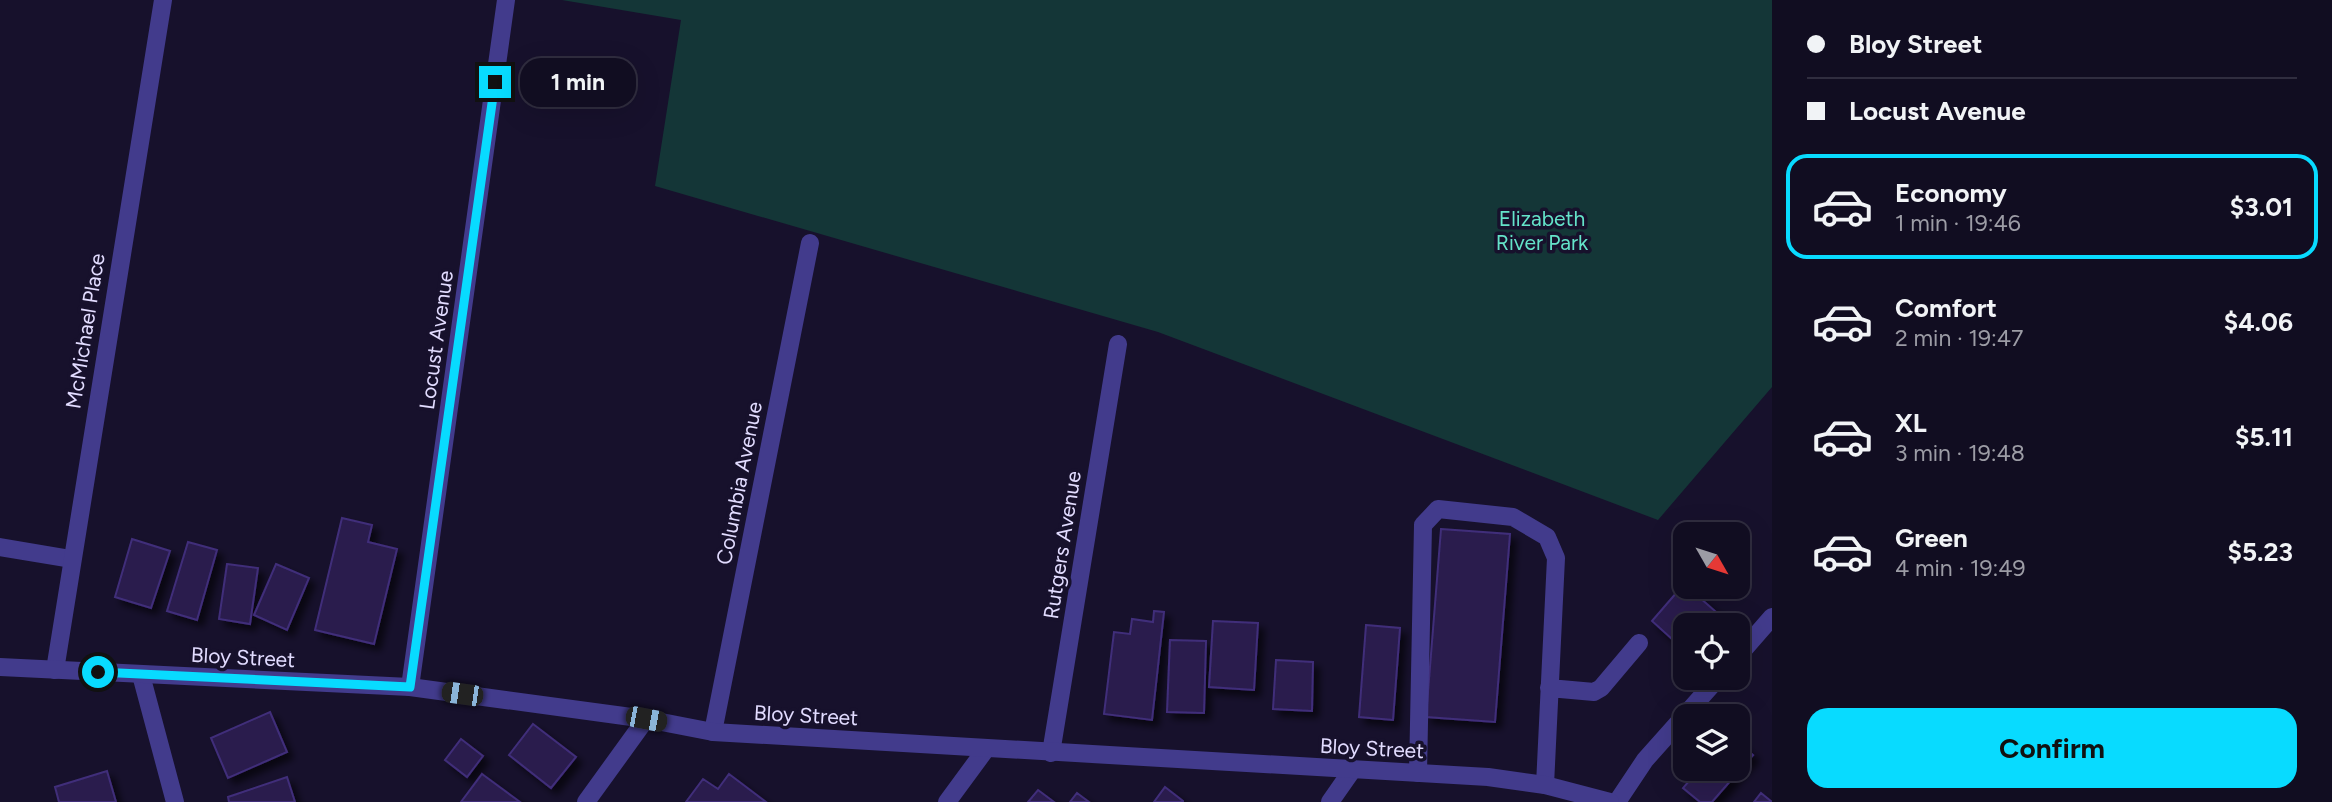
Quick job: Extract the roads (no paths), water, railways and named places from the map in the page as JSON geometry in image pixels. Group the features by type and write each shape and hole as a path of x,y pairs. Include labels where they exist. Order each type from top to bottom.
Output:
{"street":[{"name":"McMichael Place","path":"55,670 163,0"},
{"name":"Locust Avenue","path":"410,687 506,0"},
{"name":"Columbia Avenue","path":"713,732 810,243"},
{"name":"Rutgers Avenue","path":"1051,753 1118,344"},
{"path":"1418,773 1423,525 1438,509 1513,517 1547,537 1556,558 1545,785"},
{"path":"0,547 71,559"},
{"path":"1750,642 1772,617"},
{"path":"1549,688 1594,692 1601,688 1639,643"},
{"name":"Bloy Street","path":"0,667 410,687 646,719 713,732 1488,777 1545,785 1610,802"},
{"path":"141,675 175,802"},
{"path":"1617,802 1645,760 1707,690"},
{"path":"586,802 646,719"},
{"path":"947,802 986,749"},
{"path":"1330,802 1353,769"}],"park label":[{"name":"Elizabeth River Park","path":"1542,230"}]}
